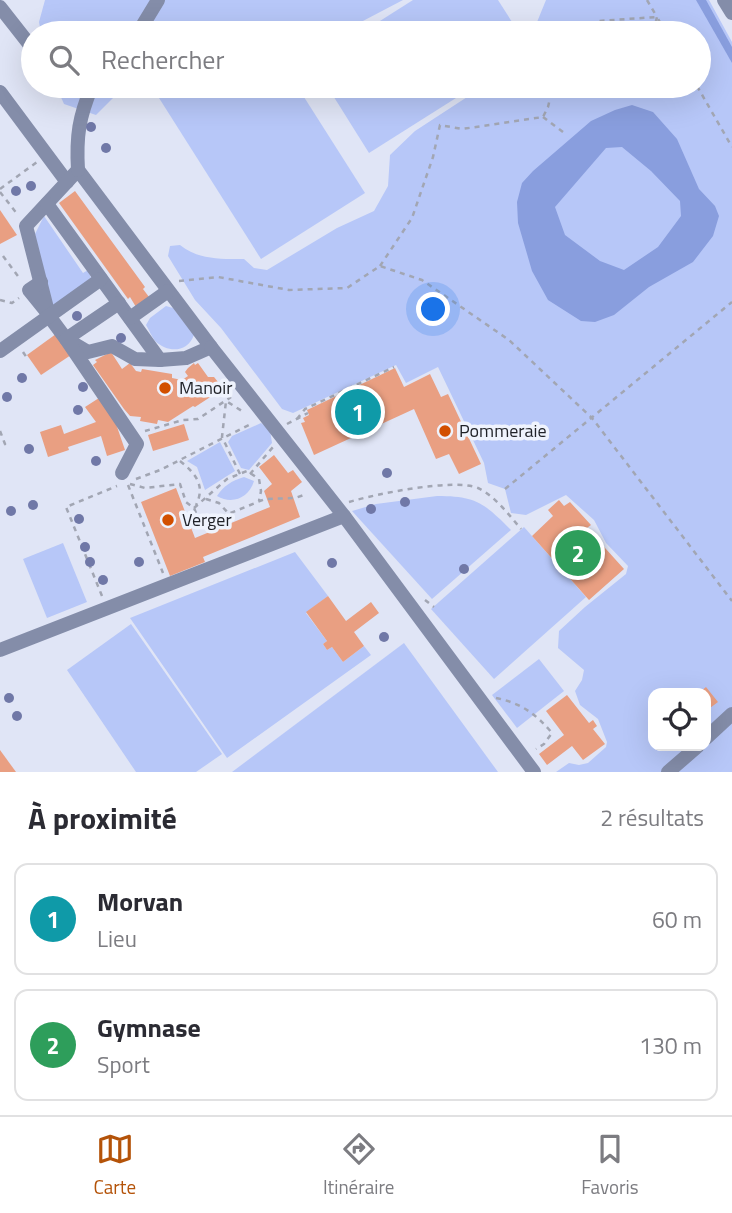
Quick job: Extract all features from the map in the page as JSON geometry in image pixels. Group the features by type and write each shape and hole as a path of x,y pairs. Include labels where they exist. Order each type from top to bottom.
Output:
{"street":[{"path":"145,21 158,0"},
{"path":"724,0 732,13"},
{"path":"0,7 21,34"},
{"path":"0,92 67,182"},
{"path":"87,98 80,115 76,141 78,170 265,418 340,511 534,772"},
{"path":"78,170 26,226 35,286 49,316 138,444 124,478"},
{"path":"47,204 159,359"},
{"path":"0,351 101,279"},
{"path":"130,318 165,286"},
{"path":"66,339 119,303"},
{"path":"66,339 88,352 112,346 135,359 186,358 211,347"},
{"path":"0,650 168,584 340,511"},
{"path":"711,734 732,715"},
{"path":"668,772 692,751"}],"path":[{"path":"648,0 659,21"},
{"path":"598,21 657,17"},
{"path":"656,21 657,17"},
{"path":"543,117 550,98"},
{"path":"704,98 732,147"},
{"path":"165,286 218,276 289,290 347,288 380,266 412,218 433,157 440,125 462,130 543,117 563,132"},
{"path":"26,226 0,191 46,154"},
{"path":"0,300 12,303 35,286 3,256"},
{"path":"380,266 422,280 509,340 592,418 732,601"},
{"path":"505,489 732,302"},
{"path":"297,419 305,409 394,367"},
{"path":"132,435 183,420 198,419 243,389"},
{"path":"226,401 243,412 265,418"},
{"path":"226,401 222,438 240,474"},
{"path":"250,474 278,434 307,413"},
{"path":"107,608 66,507 124,478 179,461 265,418"},
{"path":"0,431 5,444 0,446"},
{"path":"179,461 192,471 199,482 200,496 194,508"},
{"path":"194,508 227,479 247,471 259,479 259,502"},
{"path":"124,478 145,488 180,484 186,502 194,508 201,525 259,502 295,498 322,489"},
{"path":"124,478 168,584"},
{"path":"340,511 391,492 453,485 477,488 498,502 521,528"},
{"path":"205,498 219,503 229,514"},
{"path":"479,698 499,698 519,705 538,716 552,733 544,744 529,752 520,753"}],"shaded area":[{"path":"45,0 403,0 363,21 39,21"},
{"path":"413,0 498,0 511,21 380,21"},
{"path":"546,0 709,0 732,42 732,772 556,772 569,763 588,763 606,747 607,742 598,719 580,705 575,691 582,680 584,670 558,648 559,631 626,574 628,566 606,543 594,520 566,495 526,515 511,513 505,489 488,483 484,463 438,367 406,383 396,365 293,413 282,409 221,328 195,300 168,256 170,246 180,245 195,254 219,259 244,259 254,268 267,270 337,228 374,211 388,186 390,155 415,131 466,98 711,98 711,21 537,21"},
{"path":"696,0 706,0 732,47 732,63 711,26 711,21 708,21"},
{"path":"61,98 113,98 96,115 64,104"},
{"path":"159,98 305,98 365,193 261,259"},
{"path":"335,98 456,98 369,153"},
{"path":"632,105 653,112 677,139 699,189 715,206 719,216 713,236 693,262 649,287 614,315 595,322 581,321 548,300 532,271 518,223 517,202 522,183 533,171 591,121","holes":["622,147 651,171 680,201 681,216 658,247 624,270 600,261 565,235 555,207 606,148"]},
{"path":"44,216 83,273 88,270 91,278 50,309 35,234"},
{"path":"166,306 173,308 194,335 182,348 171,349 160,345 146,325 150,318"},
{"path":"261,423 270,430 272,443 249,470 241,468 228,442 232,436"},
{"path":"220,442 235,471 205,490 197,467 187,461"},
{"path":"244,477 254,481 244,496 228,500 217,496 229,484"},
{"path":"437,496 478,503 494,513 511,530 432,599 352,511 376,504"},
{"path":"524,527 586,597 494,679 431,609"},
{"path":"63,543 87,602 47,618 23,559"},
{"path":"295,552 328,596 306,613 327,641 323,644 327,650 332,647 343,662 364,646 371,655 227,758 130,618"},
{"path":"131,624 222,754 196,772 136,772 67,670"},
{"path":"404,643 498,772 232,772"},
{"path":"539,659 564,691 517,728 492,695"}],"building":[{"path":"75,191 145,287 143,289 149,297 136,307 59,203"},
{"path":"0,210 17,235 0,244"},
{"path":"56,334 71,355 41,375 27,355"},
{"name":"Manoir","path":"111,352 122,369 130,363 136,371 141,372 142,369 172,374 172,378 182,380 188,376 185,372 188,368 198,363 208,377 214,377 222,387 168,422 158,420 157,424 140,421 141,417 130,416 124,409 93,365 97,362 95,360"},
{"path":"395,368 404,387 430,374 441,397 448,394 481,464 459,474 449,454 436,459 414,409 314,455 301,423 305,422 303,418 309,415 307,410"},
{"path":"99,398 114,418 125,450 107,456 101,436 48,457 40,432 61,425 64,434 96,422 85,407"},
{"path":"184,424 189,440 153,451 148,435"},
{"path":"274,455 288,473 293,470 302,482 291,491 300,517 203,557 205,562 170,576 141,502 176,488 195,538 270,507 264,491 272,484 259,467"},
{"path":"559,500 564,506 570,502 591,525 587,528 624,569 589,600 532,536 553,516 548,510"},
{"path":"328,596 346,621 371,602 379,613 354,632 364,646 343,662 332,647 327,650 323,644 327,641 306,612"},
{"path":"711,693 718,702 711,707"},
{"path":"567,695 589,723 593,720 597,726 593,729 605,744 583,760 572,746 547,765 539,754 564,735 546,711"},
{"path":"0,750 16,772 0,772"}],"place":[{"name":"Manoir","path":"165,388"},
{"name":"Morvan","path":"358,412"},
{"name":"Pommeraie","path":"445,431"},
{"name":"Verger","path":"168,520"},
{"name":"Gymnase","path":"578,553"}]}
